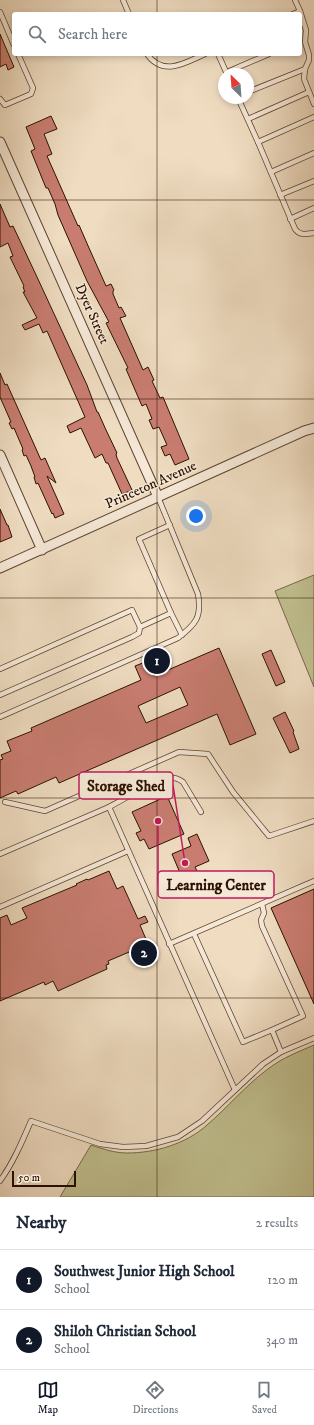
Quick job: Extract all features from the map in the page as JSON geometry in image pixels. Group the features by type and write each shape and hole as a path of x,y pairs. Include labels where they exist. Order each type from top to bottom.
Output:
{"street":[{"name":"Dyer Street","path":"0,142 158,497"},
{"name":"Princeton Avenue","path":"0,568 304,431 314,428"},
{"path":"0,455 42,550"}],"lane":[{"path":"124,0 129,12"},
{"path":"295,0 300,11"},
{"path":"0,12 12,40"},
{"path":"302,17 306,30 302,40 309,60 305,69 304,79 314,104"},
{"path":"0,99 5,105 31,94 33,88 19,56"},
{"path":"149,56 157,64 169,68 186,63 201,56"},
{"path":"219,56 225,68"},
{"path":"238,68 265,56"},
{"path":"254,90 305,69"},
{"path":"248,119 309,92"},
{"path":"241,104 290,218 298,233 305,235 314,233"},
{"path":"258,142 314,117"},
{"path":"271,172 314,153"},
{"path":"280,195 314,181"},
{"path":"290,218 314,208"},
{"path":"0,717 178,638 190,628 198,617 200,606 198,594 158,497"},
{"path":"170,525 139,539 182,635"},
{"path":"0,669 132,610 140,627 139,633 132,637 0,695"},
{"path":"140,627 171,613"},
{"path":"5,802 45,811 179,752 208,754 233,792 269,836 314,821"},
{"path":"0,854 109,807 157,782 170,777 179,779 183,782 201,812"},
{"path":"109,807 235,1090"},
{"path":"0,907 128,851"},
{"path":"169,944 314,881"},
{"path":"194,934 243,1042 272,1030 303,1016 262,926 261,920 264,913 262,904"},
{"path":"272,1030 281,1052"},
{"path":"0,1181 7,1172 22,1143 31,1121 100,1144 123,1148 146,1146 178,1137 202,1121 263,1064 281,1052 314,1038"}],"shaded area":[{"path":"314,575 314,687 275,591"},
{"path":"314,1045 314,1197 60,1197 91,1145 114,1152 138,1153 159,1149 180,1142 199,1132 252,1082 273,1065"}],"building":[{"path":"0,34 14,67 8,70 6,64 0,67"},
{"path":"51,116 57,129 44,134 52,154 47,156 106,286 111,284 114,290 113,294 119,308 121,307 126,316 120,318 143,370 148,367 154,380 152,381 160,398 163,397 189,459 175,465 170,454 165,456 161,447 167,445 159,427 153,429 149,420 152,419 146,404 142,406 126,369 128,368 106,323 109,322 87,281 31,151 35,149 26,127"},
{"path":"0,204 10,227 13,226 87,385 97,412 117,453 117,458 132,490 122,494 108,463 106,463 102,454 95,458 81,428 70,433 67,426 85,417 47,331 43,333 39,324 25,330 22,325 37,318 23,292 25,292 24,286 10,257 13,256 8,243 0,247"},
{"path":"0,373 5,385 7,384 41,460 45,458 56,483 47,476 64,514 55,518 38,483 36,484 31,466 26,455 24,456 23,449 14,428 12,429 9,423 11,422 0,397"},
{"path":"0,509 12,537 0,542"},
{"path":"219,648 256,734 230,745 217,714 59,783 56,777 18,794 16,791 0,798 0,760 3,759 1,755 11,751 7,741 32,731 31,728 141,680 135,666 148,661 154,676","holes":["180,687 188,705 146,723 138,706"]},
{"path":"271,650 285,682 276,686 262,654"},
{"path":"285,712 294,731 293,732 299,749 290,753 273,718"},
{"path":"167,796 184,834 149,849 144,839 140,841 136,833 141,831 132,812"},
{"path":"197,834 209,861 195,867 198,873 183,880 172,854 191,846 188,838"},
{"path":"109,871 117,889 123,886 138,919 145,916 148,922 140,925 148,944 108,961 109,964 106,965 107,969 58,991 53,981 45,985 44,982 0,1001 0,918 7,915 11,925 27,918 22,908 77,885 76,884 87,879 88,880"},
{"path":"314,889 314,1004 271,908"}],"place":[{"name":"Southwest Junior High School","path":"157,661"},
{"name":"Learning Center","path":"158,821"},
{"name":"Storage Shed","path":"185,863"},
{"name":"Shiloh Christian School","path":"144,953"}]}
